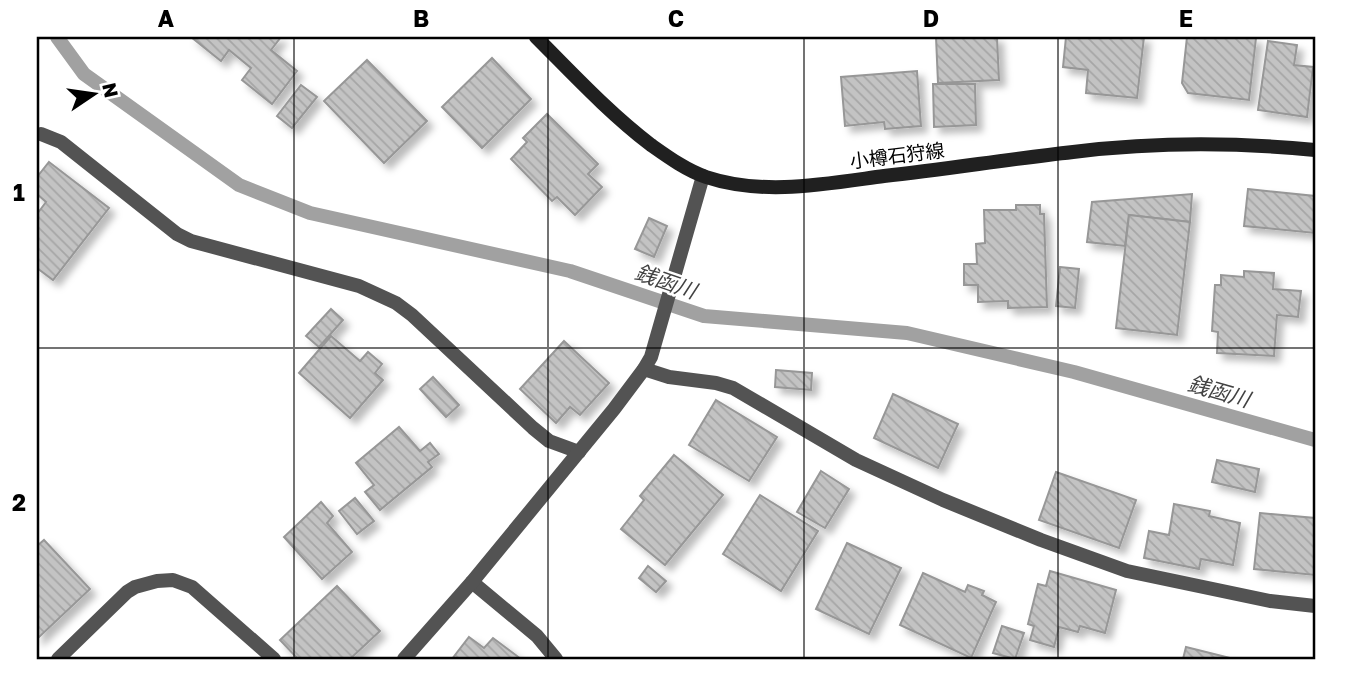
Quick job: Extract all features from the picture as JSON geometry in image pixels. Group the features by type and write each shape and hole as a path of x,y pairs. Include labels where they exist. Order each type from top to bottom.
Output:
{"main road":[{"name":"小樽石狩線","path":"536,37 638,135 674,161 704,176 732,184 755,187 818,185 1117,146 1229,144 1315,150"}],"street":[{"path":"41,134 61,142 177,234 191,241 359,286 396,303 533,428 549,441 579,452"},
{"path":"404,659 472,582 648,363 704,176"},
{"path":"648,363 669,377 733,388 856,460 943,500 1115,567 1270,601 1315,606"},
{"path":"58,659 127,592 157,581 173,580 192,587 274,659"},
{"path":"472,582 537,636 556,659"}],"building":[{"path":"191,37 281,37 271,50 297,71 272,104 242,80 251,68 229,50 221,61"},
{"path":"936,37 997,37 999,80 938,83"},
{"path":"1066,37 1144,37 1137,98 1086,93 1088,70 1063,67"},
{"path":"1187,37 1256,38 1249,100 1188,93 1182,83"},
{"path":"1268,41 1297,45 1294,65 1313,67 1307,117 1258,110"},
{"path":"492,58 531,99 482,148 442,107"},
{"path":"367,60 427,121 384,163 324,101"},
{"path":"917,71 921,126 885,129 884,122 845,126 841,77"},
{"path":"933,84 975,84 976,125 934,127"},
{"path":"301,85 317,97 292,128 277,116"},
{"path":"547,114 598,164 588,174 602,187 575,215 557,197 552,201 511,159 527,142 523,138"},
{"path":"49,162 109,208 53,280 37,268 37,214 46,202 37,194 37,177"},
{"path":"1248,189 1315,196 1315,233 1244,226"},
{"path":"1192,194 1190,222 1129,215 1125,246 1087,242 1092,202"},
{"path":"1016,205 1040,205 1040,214 1044,214 1047,307 1008,308 1008,301 978,302 978,285 964,285 964,264 977,264 976,244 985,243 984,210 1016,210"},
{"path":"1129,215 1190,222 1177,335 1116,328"},
{"path":"649,218 667,226 654,257 635,249"},
{"path":"1060,267 1079,269 1075,308 1056,306"},
{"path":"1244,271 1274,273 1273,289 1301,291 1298,317 1277,315 1274,356 1217,353 1218,332 1212,331 1215,285 1221,285 1221,275 1244,277"},
{"path":"331,309 343,320 319,347 306,336"},
{"path":"331,336 360,361 368,352 382,364 375,373 383,380 350,418 299,373"},
{"path":"564,341 609,383 580,415 570,407 556,423 520,389"},
{"path":"776,370 812,373 811,390 775,387"},
{"path":"433,377 459,405 446,417 420,389"},
{"path":"893,394 958,424 938,468 874,438"},
{"path":"716,400 777,437 749,481 689,445"},
{"path":"399,427 420,451 430,443 439,454 428,462 432,467 380,510 365,492 374,485 356,463"},
{"path":"674,455 723,495 665,565 621,529 644,500 640,496"},
{"path":"1217,460 1259,469 1255,492 1212,482"},
{"path":"821,471 849,489 825,528 797,512"},
{"path":"1056,472 1136,500 1119,548 1039,520"},
{"path":"760,495 818,531 781,591 723,554"},
{"path":"355,498 374,521 357,534 339,511"},
{"path":"321,502 333,516 327,523 352,552 322,579 284,537"},
{"path":"1174,504 1210,511 1209,516 1240,523 1233,565 1201,559 1199,569 1144,558 1149,531 1169,535"},
{"path":"1260,513 1315,518 1315,575 1254,569"},
{"path":"44,540 90,589 37,639 37,546"},
{"path":"847,543 901,568 869,634 816,609"},
{"path":"648,566 666,581 656,592 639,578"},
{"path":"1050,571 1116,590 1105,633 1080,626 1078,632 1059,627 1054,647 1030,640 1034,626 1028,624 1038,584 1046,586"},
{"path":"923,573 965,592 968,585 984,591 982,595 996,602 971,658 900,625"},
{"path":"337,586 380,631 350,659 298,659 280,640"},
{"path":"1002,626 1024,633 1015,659 993,653"},
{"path":"469,637 484,648 493,638 521,659 452,659"},
{"path":"1186,647 1234,659 1183,659"}],"waterway":[{"name":"銭函川","path":"57,37 84,74 239,185 310,213 570,271 704,316 907,333 1074,372 1315,440"}]}
